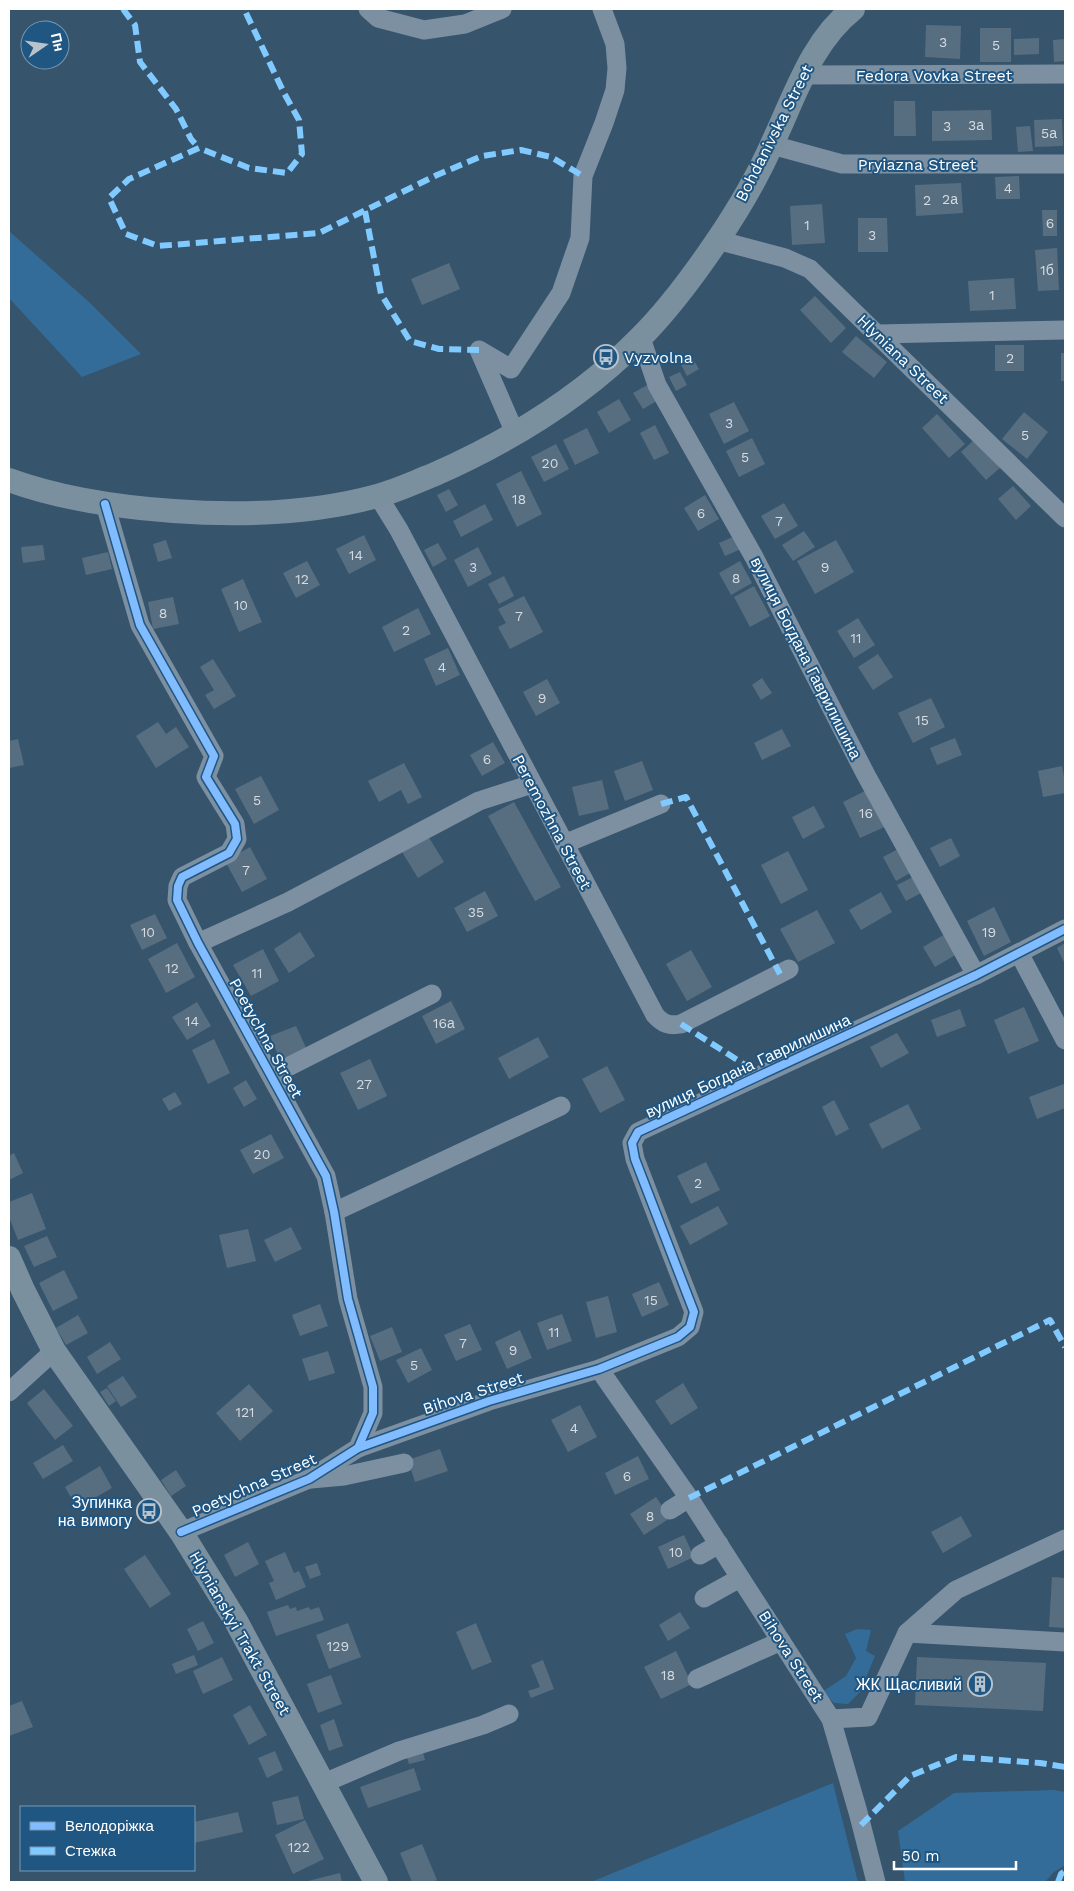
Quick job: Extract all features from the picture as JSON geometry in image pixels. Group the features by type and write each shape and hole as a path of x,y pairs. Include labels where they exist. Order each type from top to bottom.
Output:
{"main road":[{"name":"Bohdanivska Street","path":"9,480 49,493 105,504 171,511 252,514 315,508 378,496 448,468 515,433 571,396 641,338 675,299 717,240 745,195 772,145 802,75 821,43 843,16 853,9"},
{"name":"Hlynianskyi Trakt Street","path":"9,1258 54,1351 181,1532 238,1623 376,1882"}],"street":[{"path":"368,9 378,18 424,30 465,24 502,9"},
{"path":"515,433 478,350 511,369 561,293 580,238 582,176 604,123 615,90 617,68 614,44 602,9"},
{"name":"Fedora Vovka Street","path":"802,75 1065,74"},
{"name":"Pryiazna Street","path":"772,145 842,164 1065,164"},
{"name":"Hlyniana Street","path":"717,240 785,258 810,269 1065,518"},
{"path":"878,334 1065,330"},
{"name":"вулиця Богдана Гаврилишина","path":"641,338 657,385 754,557 866,775 976,975"},
{"name":"Peremozhna Street","path":"378,496 399,530 654,1015 661,1022 671,1026 680,1024 789,969"},
{"name":"Poetychna Street","path":"105,504 140,625 214,756 206,777 235,824 237,839 229,853 182,877 178,886 177,900 198,943 326,1176 334,1212 348,1299 373,1387 373,1413 358,1448 309,1479 181,1532"},
{"path":"198,943 288,902 479,801 532,784"},
{"path":"564,844 661,804"},
{"name":"вулиця Богдана Гаврилишина","path":"599,1369 678,1337 690,1327 694,1312 635,1159 632,1143 638,1132 976,975 1065,929"},
{"path":"1019,953 1065,1040"},
{"path":"272,1075 432,994"},
{"path":"334,1212 561,1106"},
{"path":"9,1392 54,1351"},
{"name":"Bihova Street","path":"358,1448 489,1401 599,1369 689,1498 831,1719 868,1717 907,1632 956,1590 1065,1539"},
{"path":"309,1479 366,1473 404,1463"},
{"path":"670,1510 689,1498"},
{"path":"700,1555 719,1544"},
{"path":"704,1598 740,1578"},
{"path":"907,1632 1065,1642"},
{"path":"697,1679 781,1641"},
{"path":"324,1783 399,1751 483,1725 509,1714"},
{"path":"831,1719 876,1882"}],"shaded area":[{"path":"9,231 89,302 141,354 82,377 9,298"},
{"path":"857,1629 871,1630 866,1651 875,1656 860,1692 848,1704 834,1703 822,1692 846,1676 856,1658 845,1634"},
{"path":"833,1783 858,1882 591,1882"},
{"path":"1054,1790 1065,1792 1065,1865 1054,1872 1045,1882 905,1882 898,1831 954,1793"}],"building":[{"path":"926,25 961,26 960,59 925,57"},
{"path":"980,28 1011,28 1011,62 980,62"},
{"path":"1039,38 1039,54 1014,55 1014,39"},
{"path":"1065,39 1065,61 1054,62 1053,40"},
{"path":"894,101 915,101 916,136 894,136"},
{"path":"991,110 992,140 932,141 932,111"},
{"path":"1062,119 1063,146 1035,147 1034,120"},
{"path":"1030,126 1033,151 1018,152 1016,127"},
{"path":"1019,176 1020,199 996,199 995,177"},
{"path":"961,183 963,213 916,216 915,185"},
{"path":"822,204 825,243 792,245 790,206"},
{"path":"1042,210 1057,210 1057,236 1043,236"},
{"path":"858,218 887,218 888,252 858,252"},
{"path":"1057,248 1059,290 1038,291 1035,250"},
{"path":"449,263 460,289 422,305 411,279"},
{"path":"1014,278 1016,309 970,311 968,281"},
{"path":"815,296 846,328 831,343 800,310"},
{"path":"856,336 887,362 874,378 842,352"},
{"path":"995,345 1024,345 1024,371 995,371"},
{"path":"1061,353 1065,353 1065,381 1061,381"},
{"path":"691,356 699,369 687,376 680,363"},
{"path":"680,372 687,385 676,391 669,377"},
{"path":"651,383 660,399 643,409 633,393"},
{"path":"619,399 631,420 609,433 597,412"},
{"path":"734,402 749,431 724,444 709,414"},
{"path":"1024,412 1048,432 1027,459 1002,439"},
{"path":"937,414 965,444 949,458 922,428"},
{"path":"655,425 669,453 654,460 640,433"},
{"path":"587,428 599,453 575,465 563,440"},
{"path":"752,438 765,464 739,477 726,451"},
{"path":"975,439 1001,467 986,480 961,452"},
{"path":"556,444 569,469 544,482 531,457"},
{"path":"521,471 542,514 517,527 496,484"},
{"path":"1013,486 1031,506 1016,520 998,499"},
{"path":"449,489 458,505 446,512 437,495"},
{"path":"705,495 719,519 698,531 684,508"},
{"path":"784,503 798,526 775,539 761,516"},
{"path":"485,504 493,520 461,537 453,521"},
{"path":"804,531 815,547 793,561 782,545"},
{"path":"364,535 376,560 349,574 336,549"},
{"path":"735,536 741,549 725,556 719,543"},
{"path":"166,540 172,558 158,562 153,544"},
{"path":"836,540 854,572 815,594 797,561"},
{"path":"438,543 447,559 433,567 424,550"},
{"path":"43,545 45,560 23,563 21,547"},
{"path":"478,547 492,574 468,587 454,560"},
{"path":"108,552 112,569 86,575 82,558"},
{"path":"307,561 320,585 296,598 283,573"},
{"path":"740,561 752,583 731,595 719,573"},
{"path":"504,576 514,596 499,604 488,584"},
{"path":"243,579 262,622 239,632 221,589"},
{"path":"754,586 770,616 750,627 734,597"},
{"path":"524,596 543,632 510,649 498,627 506,623 498,609"},
{"path":"173,597 179,624 153,629 148,602"},
{"path":"418,608 431,634 394,652 382,627"},
{"path":"858,618 875,645 854,658 837,631"},
{"path":"448,648 460,675 436,686 424,659"},
{"path":"878,654 893,677 873,690 858,667"},
{"path":"213,659 236,696 214,709 205,695 214,690 200,667"},
{"path":"762,678 772,693 761,700 752,685"},
{"path":"547,679 560,703 536,716 523,692"},
{"path":"931,698 945,727 913,743 898,713"},
{"path":"158,722 166,734 176,727 189,747 156,768 136,736"},
{"path":"782,729 791,746 762,760 754,743"},
{"path":"955,738 962,755 937,765 930,748"},
{"path":"18,739 24,765 9,768 9,741"},
{"path":"493,742 505,763 482,776 470,755"},
{"path":"642,761 653,790 625,801 614,771"},
{"path":"404,763 422,797 408,804 401,790 379,802 368,781"},
{"path":"1062,766 1065,793 1043,797 1038,771"},
{"path":"261,776 279,810 254,824 235,789"},
{"path":"602,780 609,809 579,816 572,787"},
{"path":"871,788 889,825 860,838 843,802"},
{"path":"514,802 561,887 535,901 488,816"},
{"path":"814,806 825,827 803,839 792,817"},
{"path":"428,836 444,862 418,878 402,852"},
{"path":"951,838 960,856 940,867 930,848"},
{"path":"250,847 267,879 242,892 225,861"},
{"path":"898,849 910,873 896,881 883,857"},
{"path":"788,851 808,890 781,904 761,865"},
{"path":"915,876 923,892 906,901 897,885"},
{"path":"485,891 498,916 467,932 454,908"},
{"path":"881,892 892,912 861,930 849,910"},
{"path":"994,907 1011,942 984,956 967,921"},
{"path":"817,910 835,943 798,962 780,929"},
{"path":"155,914 167,938 142,950 130,925"},
{"path":"300,932 315,956 289,973 274,949"},
{"path":"945,934 957,954 935,967 923,947"},
{"path":"177,943 195,977 166,993 148,959"},
{"path":"1065,943 1065,964 1057,948"},
{"path":"263,949 279,981 251,996 233,965"},
{"path":"691,950 712,987 687,1001 666,964"},
{"path":"451,1001 465,1029 436,1044 422,1016"},
{"path":"197,1002 211,1026 187,1040 172,1017"},
{"path":"1024,1007 1039,1041 1008,1054 994,1020"},
{"path":"960,1009 966,1026 937,1037 931,1020"},
{"path":"296,1026 308,1052 282,1064 270,1036"},
{"path":"897,1033 909,1053 881,1068 870,1047"},
{"path":"538,1037 549,1057 509,1079 498,1058"},
{"path":"214,1039 230,1073 208,1084 192,1050"},
{"path":"370,1059 387,1096 358,1110 340,1073"},
{"path":"607,1066 625,1100 600,1113 582,1079"},
{"path":"246,1080 257,1099 244,1107 233,1088"},
{"path":"1064,1084 1065,1108 1037,1119 1029,1097"},
{"path":"175,1092 182,1104 169,1111 162,1099"},
{"path":"834,1100 849,1129 836,1136 822,1107"},
{"path":"908,1104 921,1129 882,1149 869,1124"},
{"path":"271,1134 284,1158 253,1174 240,1150"},
{"path":"14,1153 23,1173 9,1180 9,1156"},
{"path":"706,1162 720,1190 691,1204 677,1176"},
{"path":"32,1193 46,1229 18,1240 9,1217 9,1202"},
{"path":"718,1206 728,1224 690,1245 680,1226"},
{"path":"291,1227 302,1249 275,1262 264,1240"},
{"path":"248,1229 256,1261 227,1268 219,1235"},
{"path":"47,1236 57,1257 34,1267 24,1246"},
{"path":"64,1270 78,1298 53,1311 39,1283"},
{"path":"659,1282 669,1305 642,1317 632,1294"},
{"path":"608,1296 617,1332 596,1338 586,1302"},
{"path":"320,1304 328,1326 300,1336 292,1315"},
{"path":"562,1314 572,1341 547,1350 537,1323"},
{"path":"78,1315 88,1333 66,1345 56,1328"},
{"path":"470,1324 482,1350 456,1361 444,1335"},
{"path":"392,1327 402,1352 380,1361 370,1336"},
{"path":"520,1330 532,1358 507,1369 495,1342"},
{"path":"110,1342 121,1359 97,1374 87,1357"},
{"path":"421,1348 432,1370 408,1383 396,1360"},
{"path":"328,1351 335,1373 309,1381 302,1359"},
{"path":"123,1376 137,1397 121,1407 107,1386"},
{"path":"683,1383 698,1408 671,1425 655,1401"},
{"path":"249,1384 273,1411 240,1441 216,1413"},
{"path":"107,1388 116,1401 109,1406 100,1392"},
{"path":"44,1389 73,1426 55,1440 27,1403"},
{"path":"580,1405 597,1437 568,1452 551,1420"},
{"path":"63,1445 73,1461 43,1479 33,1463"},
{"path":"440,1449 448,1471 415,1482 408,1460"},
{"path":"638,1456 649,1479 615,1495 605,1473"},
{"path":"100,1466 112,1488 77,1508 65,1487"},
{"path":"176,1470 186,1486 171,1496 161,1480"},
{"path":"656,1497 670,1518 644,1535 630,1514"},
{"path":"961,1516 972,1536 943,1553 931,1532"},
{"path":"684,1535 694,1557 668,1569 658,1547"},
{"path":"248,1542 259,1564 235,1577 224,1555"},
{"path":"285,1552 294,1573 299,1571 306,1587 276,1600 269,1583 274,1581 265,1561"},
{"path":"145,1555 171,1594 150,1608 124,1569"},
{"path":"317,1563 321,1575 310,1579 305,1567"},
{"path":"1052,1577 1065,1578 1065,1628 1049,1627"},
{"path":"288,1605 290,1609 296,1607 297,1611 309,1607 310,1610 319,1607 324,1620 276,1636 267,1612"},
{"path":"680,1612 690,1628 668,1641 659,1625"},
{"path":"203,1621 214,1643 198,1651 187,1629"},
{"path":"348,1623 361,1657 329,1669 316,1635"},
{"path":"476,1623 492,1662 472,1670 456,1632"},
{"path":"676,1651 692,1684 661,1699 644,1667"},
{"path":"194,1655 198,1665 176,1674 172,1664"},
{"path":"222,1657 233,1680 203,1694 193,1671"},
{"name":"ЖК Щасливий","path":"917,1657 1046,1663 1043,1711 915,1705"},
{"path":"543,1660 554,1689 531,1698 528,1691 540,1687 531,1665"},
{"path":"331,1675 342,1704 318,1713 307,1684"},
{"path":"22,1701 33,1727 9,1736 9,1706"},
{"path":"250,1705 267,1735 249,1745 233,1715"},
{"path":"334,1719 343,1746 329,1751 320,1725"},
{"path":"422,1749 425,1760 409,1764 406,1754"},
{"path":"275,1751 283,1770 267,1778 258,1758"},
{"path":"414,1768 421,1790 368,1808 360,1787"},
{"path":"298,1796 304,1819 277,1825 272,1802"},
{"path":"238,1812 243,1832 195,1843 195,1822"},
{"path":"305,1820 324,1859 293,1874 275,1835"},
{"path":"422,1844 437,1880 432,1882 412,1882 400,1853"},
{"path":"340,1873 342,1882 304,1882"}],"marked path":[{"path":"123,9 135,25 140,62 176,109 191,139 199,148"},
{"path":"246,13 299,120 302,154 287,173 249,168 199,148 129,179 109,198 126,234 158,246 319,233 437,175 482,156 521,150 551,157 583,176"},
{"path":"365,211 381,294 410,341 439,349 479,350"},
{"path":"661,804 686,797 780,974"},
{"path":"681,1024 761,1075"},
{"path":"689,1498 1050,1320 1065,1347"},
{"path":"861,1825 910,1776 956,1757 1040,1763 1065,1767"},
{"path":"1058,1882 1061,1874 1065,1871"}],"cycle path":[{"path":"105,504 140,625 214,756 206,777 235,824 237,839 229,853 182,877 178,886 177,900 198,943 326,1176 334,1212 348,1299 373,1387 373,1413 358,1448 309,1479 181,1532"},
{"path":"358,1448 489,1401 599,1369 678,1337 690,1327 694,1312 635,1159 632,1143 638,1132 976,975 1065,929"}],"place":[{"name":"Vyzvolna","path":"606,357"},
{"name":"Зупинка на вимогу","path":"149,1511"},
{"name":"ЖК Щасливий","path":"980,1684"}]}
